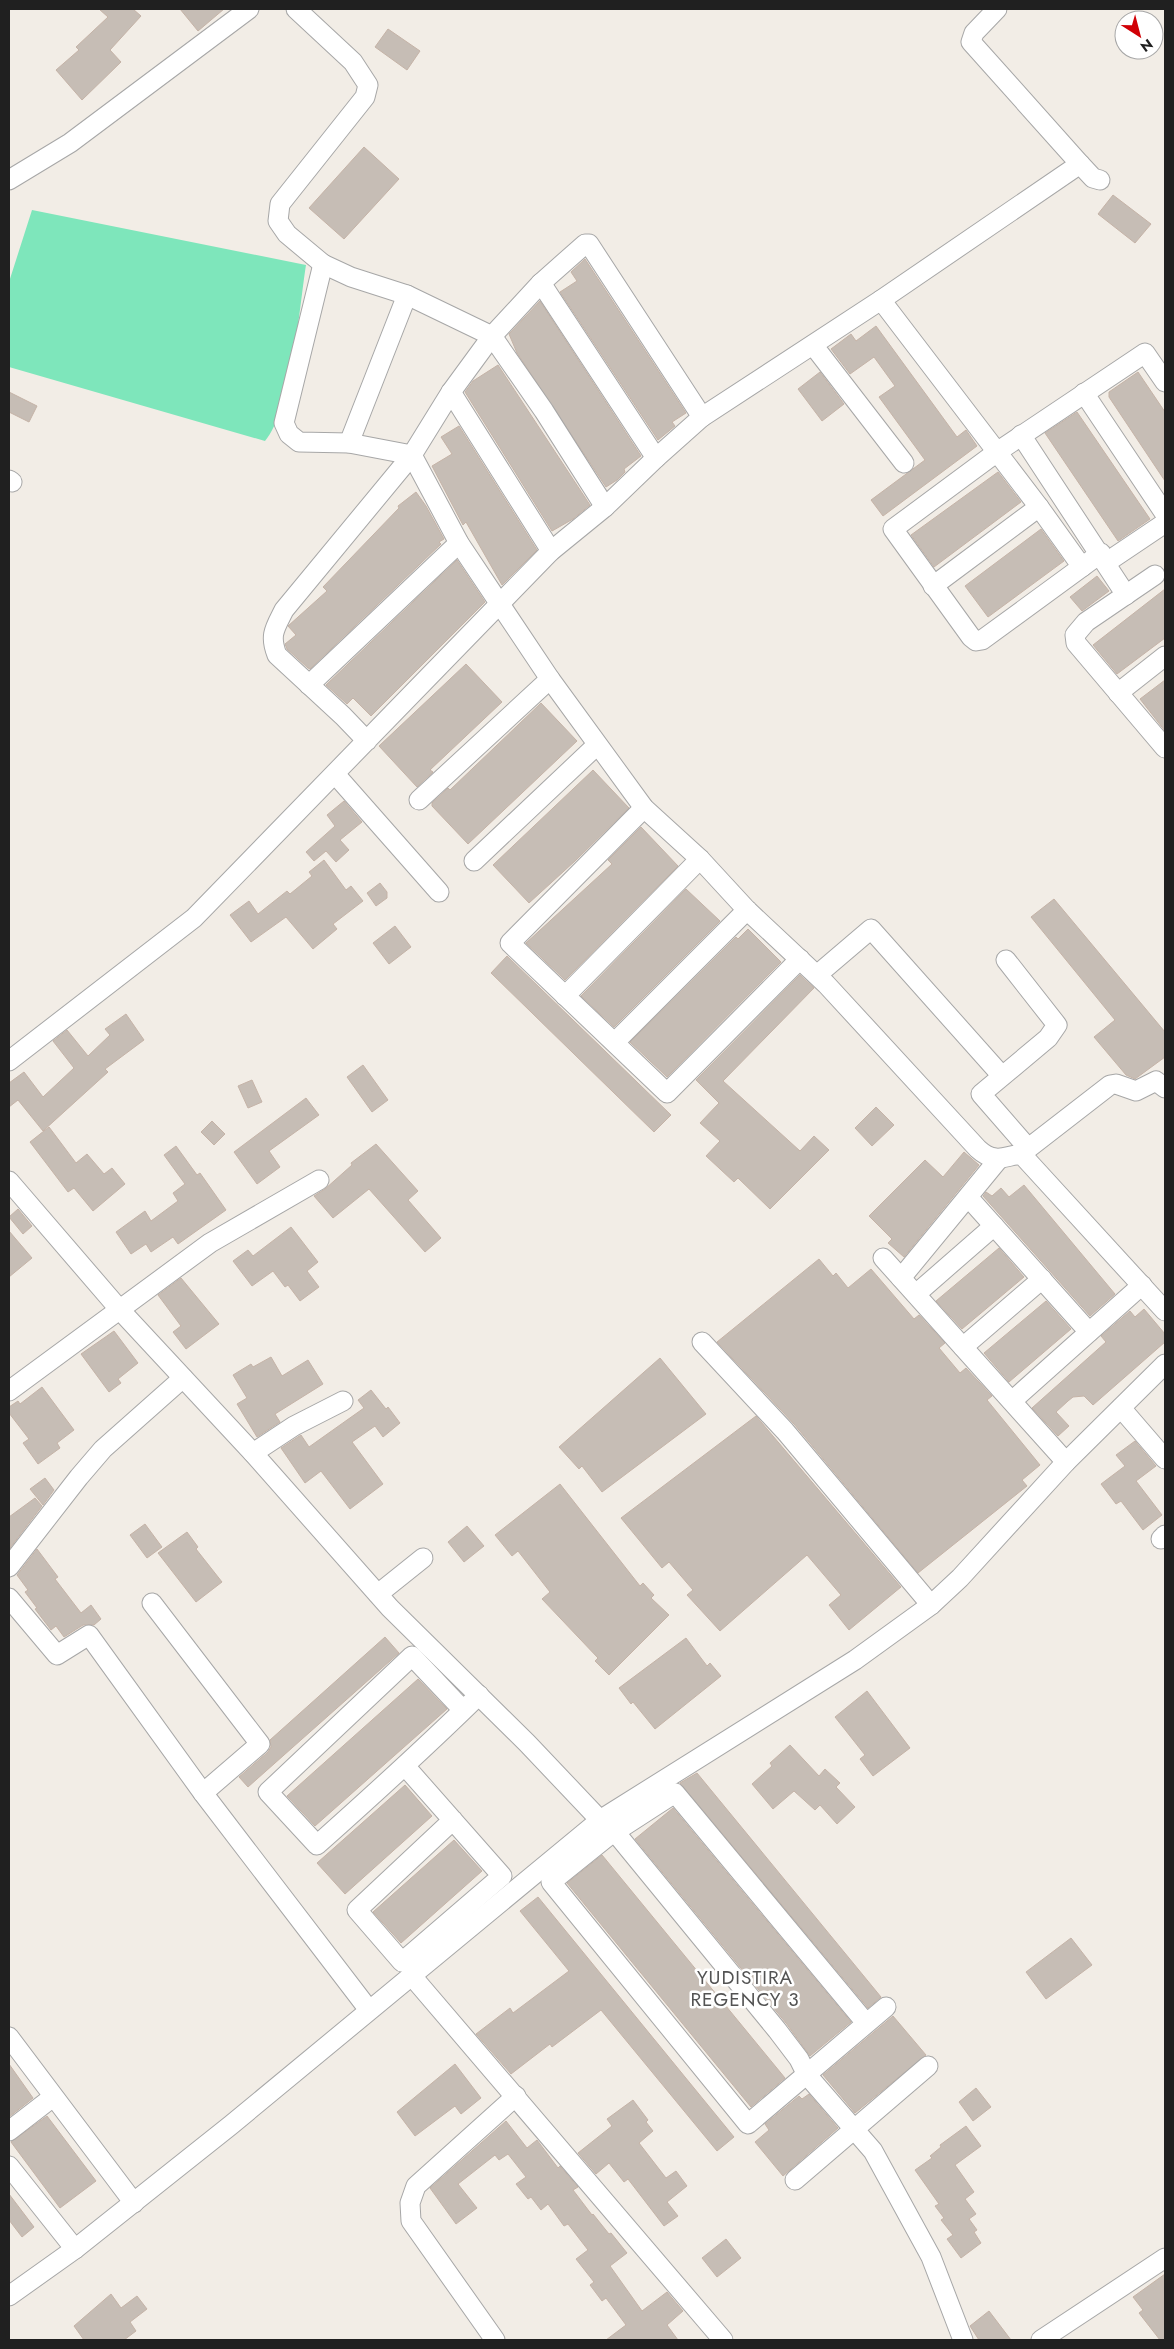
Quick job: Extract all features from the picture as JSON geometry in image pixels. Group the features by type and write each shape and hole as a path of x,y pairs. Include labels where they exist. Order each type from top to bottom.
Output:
{"street":[{"path":"9,180 70,143 250,9"},
{"path":"296,9 353,62 368,85 365,97 280,204 278,221 287,234 323,264 351,277 407,295 492,336 544,411 605,508"},
{"path":"997,9 974,33 972,42 1080,164 1094,178 1100,180"},
{"path":"9,1061 194,918 367,742 499,603 552,551 605,508 656,458 702,417 813,345 1080,164"},
{"path":"367,742 277,655 272,642 276,626 284,610 412,454 451,392 492,336 541,283 585,244 589,244 702,417"},
{"path":"323,264 284,423 289,434 299,442 348,442 412,454"},
{"path":"541,283 656,458"},
{"path":"348,442 407,295"},
{"path":"880,300 1039,507 1082,567"},
{"path":"813,345 904,463"},
{"path":"1165,382 1145,353 997,452 893,528 970,637 979,640 1082,567 1104,558 1165,522"},
{"path":"451,392 552,551"},
{"path":"1084,393 1165,514"},
{"path":"1022,435 1126,594"},
{"path":"412,454 459,543 550,679 644,808 700,859 747,910 817,975 983,1154 998,1160"},
{"path":"933,586 1039,507"},
{"path":"309,685 459,543"},
{"path":"1155,575 1086,622 1075,635 1076,643 1165,748"},
{"path":"1118,693 1165,656"},
{"path":"419,800 550,679"},
{"path":"474,861 597,745"},
{"path":"335,774 439,892"},
{"path":"644,808 510,942 565,996 673,1099 800,959"},
{"path":"565,996 700,859"},
{"path":"615,1042 747,910"},
{"path":"817,975 871,929 1002,1076"},
{"path":"1006,960 1056,1024 1048,1038 980,1094 1025,1151 1165,1310"},
{"path":"901,1278 998,1160 1025,1151 1110,1085 1116,1084 1136,1091 1156,1081 1165,1088"},
{"path":"9,1391 210,1243 319,1180"},
{"path":"9,1181 120,1310 253,1453 378,1594 607,1829 774,2034 799,2059 808,2075 872,2151 931,2257 963,2340"},
{"path":"968,1197 1090,1332"},
{"path":"916,1294 994,1226"},
{"path":"882,1258 1066,1462"},
{"path":"963,1347 1042,1279"},
{"path":"1012,1401 1142,1285"},
{"path":"702,1342 785,1430 931,1605"},
{"path":"9,2296 76,2249 231,2125 411,1975 607,1829 856,1660 931,1605 960,1578 1066,1462 1165,1364"},
{"path":"9,1567 79,1477 104,1449 183,1378"},
{"path":"253,1453 294,1426 343,1401"},
{"path":"1121,1408 1165,1459"},
{"path":"378,1594 422,1558"},
{"path":"9,1598 57,1655 89,1634 203,1794 369,2010"},
{"path":"152,1603 260,1744 203,1794"},
{"path":"463,1710 412,1656 268,1792 317,1845 479,1696"},
{"path":"405,1766 453,1820 502,1876 402,1962 357,1910 453,1820"},
{"path":"866,2023 675,1793 607,1829 551,1882 748,2124 886,2007"},
{"path":"411,1975 723,2340"},
{"path":"9,2038 134,2202"},
{"path":"795,2180 928,2066"},
{"path":"495,2340 411,2221 410,2203 416,2186 516,2096"},
{"path":"9,2131 53,2097"},
{"path":"9,2166 76,2249"},
{"path":"1041,2340 1165,2258"}],"green space":[{"path":"32,210 306,265 288,383 282,407 265,441 9,367 9,282"}],"building":[{"path":"99,9 133,9 141,16 110,50 121,62 82,100 56,70 79,50 76,47 108,17"},
{"path":"180,9 224,9 198,31"},
{"path":"388,29 420,51 407,70 375,47"},
{"path":"364,147 399,179 344,239 309,208"},
{"path":"1113,195 1151,224 1135,243 1098,214"},
{"path":"585,259 686,413 672,422 675,426 658,440 560,292 577,281 571,272"},
{"path":"540,301 641,456 624,469 625,472 617,480 606,487 517,353 509,334"},
{"path":"876,326 957,437 966,430 977,446 883,516 871,500 925,460 879,397 895,386 874,357 850,374 831,349 851,334 856,341"},
{"path":"498,365 590,505 573,519 552,531 465,392 473,381"},
{"path":"820,372 844,404 822,421 798,389"},
{"path":"1138,372 1165,412 1165,481 1109,397 1109,392"},
{"path":"9,392 37,406 29,422 9,412"},
{"path":"1077,412 1150,519 1118,541 1045,433"},
{"path":"459,426 537,550 502,585 466,522 463,525 432,466 452,454 441,437"},
{"path":"998,472 1021,502 934,567 911,535"},
{"path":"416,492 444,539 439,542 441,544 310,669 308,668 287,649 285,644 296,635 288,626 327,591 323,587 399,508 398,506"},
{"path":"1041,529 1064,561 988,617 965,586"},
{"path":"457,560 485,602 371,716 353,698 347,704 326,685"},
{"path":"1097,576 1109,591 1082,611 1070,597"},
{"path":"1165,589 1165,638 1117,674 1093,645"},
{"path":"466,664 502,702 430,770 433,772 417,787 379,746"},
{"path":"1165,680 1165,731 1140,699"},
{"path":"541,703 577,741 468,844 432,806 432,803 448,788 450,790"},
{"path":"593,770 629,808 529,903 493,865"},
{"path":"344,801 362,822 340,840 349,850 336,862 326,851 314,861 306,852 335,826 327,815"},
{"path":"641,827 678,866 565,980 526,943 612,864 608,860"},
{"path":"324,860 346,890 351,886 363,901 333,924 337,929 313,949 286,917 251,942 230,915 249,901 258,914 287,891 290,894 312,876 309,872"},
{"path":"380,883 387,892 387,898 376,906 367,893"},
{"path":"686,889 720,921 614,1027 581,996"},
{"path":"1054,899 1165,1032 1165,1057 1135,1079 1126,1075 1094,1037 1115,1020 1031,917"},
{"path":"395,926 411,947 389,964 373,943"},
{"path":"748,929 781,962 667,1077 630,1042 736,937 738,939"},
{"path":"507,956 671,1115 654,1132 491,973"},
{"path":"800,975 814,988 723,1081 800,1151 814,1136 829,1150 770,1209 738,1178 734,1182 706,1156 720,1141 700,1123 719,1103 696,1080"},
{"path":"126,1014 144,1040 105,1069 108,1072 43,1131 18,1100 9,1107 9,1083 24,1072 43,1097 74,1068 53,1041 67,1030 88,1056 110,1035 105,1029"},
{"path":"363,1065 388,1100 372,1112 347,1077"},
{"path":"252,1080 262,1102 248,1108 238,1086"},
{"path":"306,1098 319,1115 269,1151 280,1167 257,1184 234,1152"},
{"path":"876,1107 894,1125 872,1146 855,1128"},
{"path":"212,1121 225,1134 214,1145 201,1132"},
{"path":"49,1127 76,1163 87,1154 104,1174 112,1168 125,1184 93,1211 74,1188 68,1192 30,1142"},
{"path":"376,1144 418,1191 408,1200 441,1238 425,1252 369,1189 333,1218 314,1196 325,1189 352,1165 351,1163"},
{"path":"176,1146 197,1175 200,1173 226,1210 178,1244 173,1237 151,1252 146,1244 131,1254 116,1232 145,1211 151,1221 178,1201 173,1193 185,1184 164,1155"},
{"path":"964,1152 979,1165 904,1257 888,1243 892,1239 869,1216 925,1160 943,1177"},
{"path":"1024,1185 1115,1294 1090,1316 983,1196 986,1192 992,1196 1001,1188 1009,1197"},
{"path":"18,1209 32,1226 23,1234 9,1217"},
{"path":"291,1227 318,1262 307,1271 319,1287 300,1301 288,1285 285,1287 273,1271 252,1286 233,1261 248,1250 253,1256"},
{"path":"9,1231 32,1258 9,1277"},
{"path":"999,1248 1024,1277 962,1329 936,1301"},
{"path":"819,1259 833,1276 836,1273 848,1288 871,1269 914,1319 919,1315 945,1343 939,1348 960,1373 966,1368 992,1396 987,1400 1040,1465 1022,1480 1027,1486 918,1573 794,1424 717,1342"},
{"path":"181,1278 219,1324 186,1349 173,1332 181,1326 158,1295"},
{"path":"1046,1301 1071,1329 1009,1382 984,1353"},
{"path":"1144,1309 1165,1334 1165,1342 1093,1405 1084,1396 1073,1397 1068,1401 1056,1412 1069,1426 1058,1436 1032,1408 1106,1342 1101,1336 1130,1311 1135,1317"},
{"path":"114,1331 138,1363 118,1379 121,1383 109,1392 81,1354"},
{"path":"271,1357 282,1376 308,1360 323,1384 275,1414 280,1422 257,1437 237,1404 247,1398 233,1375 251,1364 253,1367"},
{"path":"660,1358 706,1414 602,1492 582,1466 579,1469 559,1447"},
{"path":"42,1387 74,1430 57,1443 60,1448 38,1464 23,1443 29,1439 9,1413 9,1407 18,1401 20,1404"},
{"path":"371,1390 386,1409 388,1407 400,1423 383,1437 375,1426 352,1442 383,1484 350,1509 321,1471 305,1483 281,1448 301,1435 309,1447 364,1408 358,1400"},
{"path":"756,1416 901,1587 849,1630 829,1605 841,1595 807,1555 720,1631 687,1595 693,1590 669,1562 662,1568 621,1518"},
{"path":"1135,1441 1156,1466 1136,1481 1162,1515 1143,1530 1121,1501 1116,1504 1101,1484 1125,1466 1116,1455"},
{"path":"45,1478 54,1490 43,1505 30,1489"},
{"path":"560,1484 640,1586 643,1583 654,1595 651,1598 669,1615 609,1675 595,1661 598,1658 542,1599 550,1592 518,1551 512,1556 495,1535"},
{"path":"35,1498 42,1506 10,1548 9,1517"},
{"path":"145,1524 162,1547 147,1558 130,1535"},
{"path":"467,1526 484,1546 464,1562 448,1542"},
{"path":"187,1532 198,1547 196,1549 222,1582 196,1602 158,1553"},
{"path":"37,1549 58,1577 55,1579 81,1613 91,1605 101,1619 94,1625 83,1625 64,1637 56,1626 51,1630 35,1609 37,1608 25,1592 28,1590 17,1575"},
{"path":"385,1637 399,1653 248,1787 239,1777 268,1752 271,1747 270,1740"},
{"path":"686,1638 707,1666 710,1663 721,1676 655,1729 633,1702 631,1704 619,1688"},
{"path":"418,1679 447,1709 315,1826 287,1796"},
{"path":"867,1691 910,1748 873,1776 860,1759 865,1755 835,1717"},
{"path":"790,1745 819,1776 825,1769 840,1783 836,1787 855,1807 837,1824 820,1805 815,1810 794,1791 773,1809 752,1784 772,1766 770,1763"},
{"path":"697,1773 881,1997 868,2008 680,1783"},
{"path":"405,1785 432,1816 345,1894 317,1863"},
{"path":"673,1808 851,2022 810,2056 786,2023 635,1839"},
{"path":"454,1840 482,1871 401,1943 373,1912"},
{"path":"602,1855 785,2078 751,2107 567,1883"},
{"path":"538,1897 734,2137 717,2151 601,2010 552,2047 550,2044 511,2074 476,2034 510,2008 513,2013 569,1971 520,1911"},
{"path":"1071,1938 1092,1965 1046,1999 1026,1972"},
{"path":"893,2016 926,2055 855,2113 823,2075"},
{"path":"9,2064 33,2098 9,2117"},
{"path":"455,2064 481,2098 461,2114 455,2106 415,2136 397,2112"},
{"path":"976,2088 991,2107 973,2121 959,2102"},
{"path":"809,2094 838,2128 783,2176 755,2142 769,2130 765,2124 799,2096 802,2099"},
{"path":"633,2100 648,2120 646,2122 653,2131 639,2143 666,2178 676,2171 687,2186 667,2202 678,2216 664,2226 628,2179 624,2182 609,2163 596,2174 578,2153 612,2126 607,2119"},
{"path":"47,2116 96,2181 60,2208 11,2142"},
{"path":"506,2121 527,2148 537,2140 558,2168 560,2166 578,2187 573,2190 592,2215 609,2234 611,2233 627,2253 610,2266 642,2311 667,2292 683,2311 667,2325 678,2340 606,2340 626,2325 606,2298 602,2301 590,2285 594,2282 576,2259 588,2250 568,2224 564,2226 548,2204 541,2210 531,2197 528,2199 516,2184 526,2177 508,2154 499,2160 495,2155 458,2184 477,2208 456,2224 430,2188"},
{"path":"966,2126 981,2146 955,2165 974,2192 965,2199 976,2214 969,2219 977,2230 974,2232 981,2243 961,2258 947,2239 953,2235 941,2220 944,2218 935,2206 939,2204 915,2170 932,2158 930,2156 941,2147 940,2145"},
{"path":"9,2194 34,2227 22,2237 9,2220"},
{"path":"726,2239 741,2258 717,2277 702,2258"},
{"path":"1165,2274 1165,2340 1160,2340 1139,2313 1143,2310 1133,2297"},
{"path":"111,2294 121,2308 137,2296 147,2309 130,2322 136,2331 124,2340 84,2340 74,2326"},
{"path":"989,2311 1011,2340 979,2340 970,2326"}],"district":[{"name":"YUDISTIRA REGENCY 3","path":"745,1988"}]}
